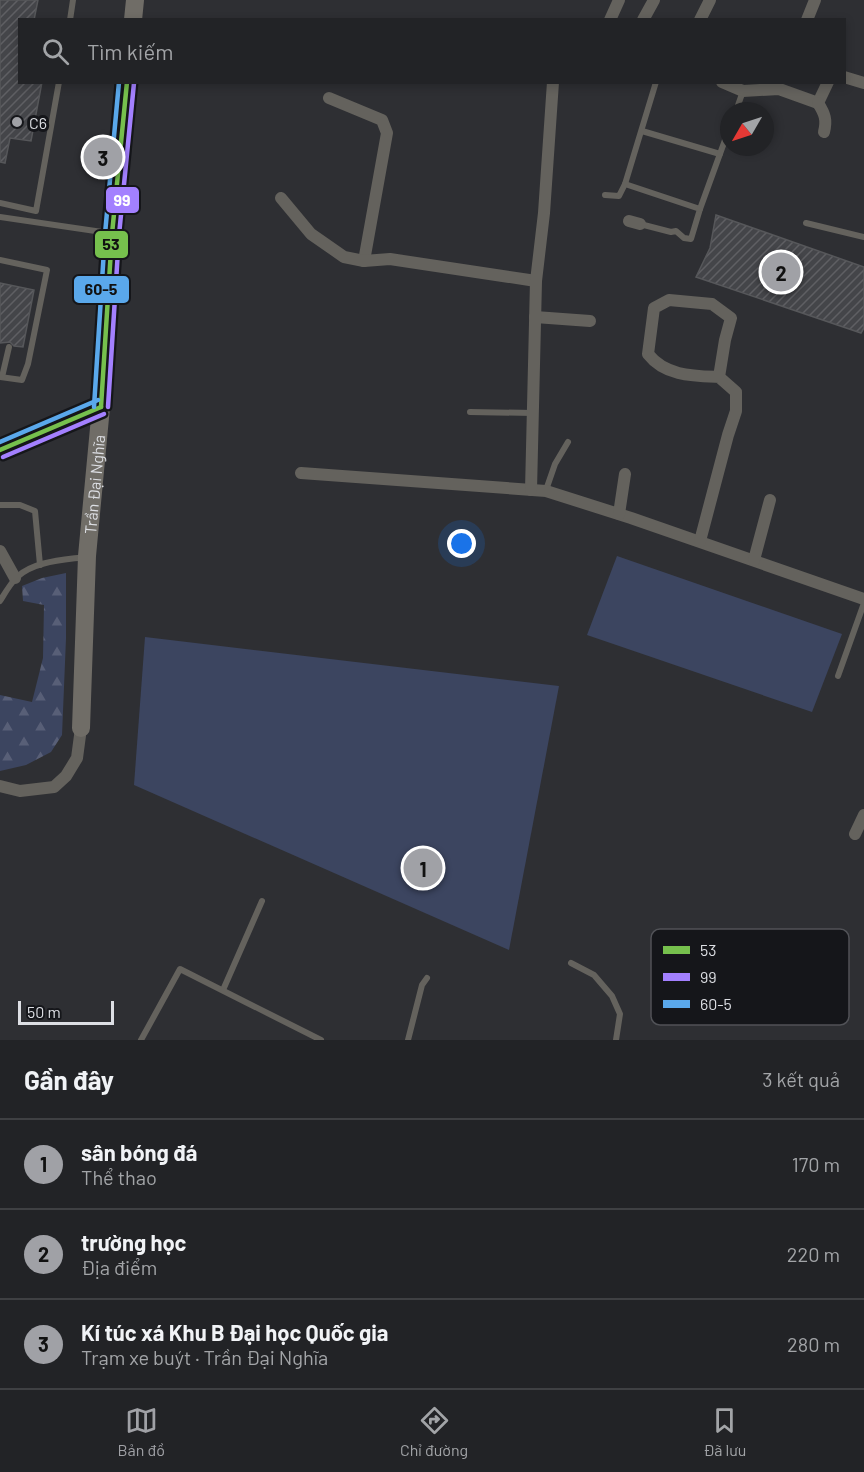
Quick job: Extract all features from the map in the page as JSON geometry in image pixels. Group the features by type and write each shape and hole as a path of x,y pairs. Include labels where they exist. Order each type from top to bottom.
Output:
{"street":[{"path":"133,18 135,0"},
{"path":"611,18 619,0"},
{"path":"645,18 654,0"},
{"path":"701,18 711,0"},
{"path":"808,18 815,0"},
{"path":"846,78 864,83"},
{"name":"Trần Đại Nghĩa","path":"0,786 20,791 54,787 66,776 77,758 81,728 87,556 101,407 112,234 127,84"},
{"path":"531,490 536,281 544,213 550,94 552,84"},
{"path":"727,84 743,91 779,89 818,104 826,121 824,132"},
{"path":"818,104 827,84"},
{"path":"329,98 381,120 387,133 364,261"},
{"path":"281,198 311,234 344,257 364,261 390,259 536,281"},
{"path":"700,541 736,411 736,392 718,377 670,371 652,360 648,354 654,308 669,300 712,304 731,318 724,340 718,377"},
{"path":"535,317 590,321"},
{"path":"301,473 546,491 864,598"},
{"path":"619,514 625,474"},
{"path":"754,560 770,500"},
{"path":"0,551 15,578"},
{"path":"855,834 864,815"}],"lane":[{"path":"70,18 73,0"},
{"path":"0,203 36,211 59,84"},
{"path":"605,195 619,196 625,184 655,84"},
{"path":"739,102 743,91"},
{"path":"634,223 671,232 676,231 684,238 691,239 720,154 642,131"},
{"path":"625,184 700,208"},
{"path":"0,217 112,234"},
{"path":"806,224 864,237"},
{"path":"0,260 47,270 28,363 22,380 1,377 9,347"},
{"path":"0,450 101,407"},
{"path":"470,412 533,413"},
{"path":"546,491 555,464 568,442"},
{"path":"0,505 20,505 35,511 40,565"},
{"path":"0,601 15,578 40,565 87,556"},
{"path":"838,676 864,603"},
{"path":"223,990 262,901"},
{"path":"572,963 594,975 612,996 620,1014 616,1040"},
{"path":"141,1040 180,969 321,1040"},
{"path":"408,1040 422,985 427,978"}],"green space":[{"path":"617,556 842,634 812,712 587,635"},
{"path":"66,573 62,735 51,752 26,765 0,771 0,695 32,702 43,658 44,605 23,601 22,586 42,578"},
{"path":"145,637 559,686 509,950 134,785"}],"building":[{"path":"0,0 38,0 34,18 18,18 18,84 42,84 31,141 10,138 5,163 0,162"},
{"path":"716,215 864,267 864,328 861,333 696,277 710,248"},
{"path":"0,283 34,290 23,347 14,346 10,342 0,343"}],"transit line":[{"name":"60-5","path":"94,407 105,234 119,84"},
{"name":"53","path":"101,407 112,234 127,84"},
{"name":"99","path":"108,407 119,235 134,84"},
{"name":"60-5","path":"0,442 98,400"},
{"name":"53","path":"0,450 101,407"},
{"name":"99","path":"3,457 104,414"}],"place":[{"name":"C6","path":"17,122"},
{"name":"Kí túc xá Khu B Đại học Quốc gia","path":"103,157"},
{"name":"trường học","path":"781,272"},
{"name":"sân bóng đá","path":"423,868"}]}
